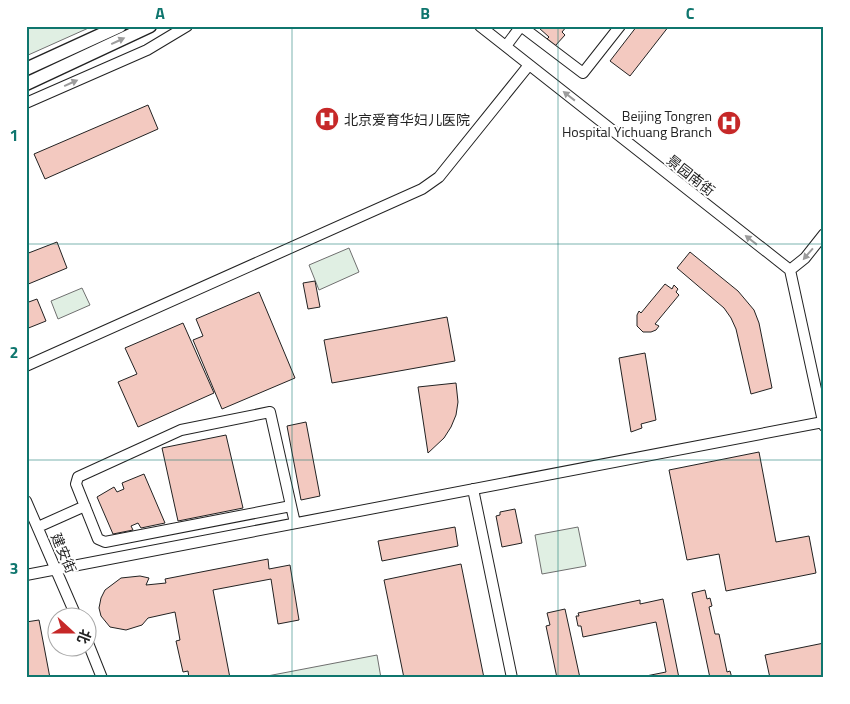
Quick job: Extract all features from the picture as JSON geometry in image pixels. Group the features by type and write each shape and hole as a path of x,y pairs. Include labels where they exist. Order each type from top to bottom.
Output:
{"main road":[{"path":"26,69 120,26"},
{"path":"26,84 150,26"}],"street":[{"path":"26,103 147,50 187,26"},
{"name":"景园南街","path":"480,26 790,270"},
{"path":"506,46 521,26 583,73 620,26"},
{"path":"26,366 422,189 439,177 529,65"},
{"path":"26,575 823,424 790,270 805,258 824,234"},
{"path":"291,506 104,542 98,539 76,484 78,477 181,430 270,412 295,523"},
{"path":"473,489 512,678"},
{"name":"建安街","path":"26,500 72,606"},
{"path":"38,527 85,506"},
{"path":"93,656 102,678"}],"green space":[{"path":"26,26 93,26 26,56"},
{"path":"349,248 359,272 319,290 309,265"},
{"path":"82,288 90,305 58,319 51,301"},
{"path":"578,527 586,566 542,574 535,535"},
{"path":"377,655 381,678 262,678 262,677"}],"building":[{"path":"541,26 567,26 562,32 565,35 555,46 539,28"},
{"path":"637,26 669,26 630,76 610,61"},
{"path":"148,105 158,129 45,179 34,154"},
{"path":"57,242 67,268 26,285 26,254"},
{"path":"690,252 738,291 754,310 759,323 772,388 751,394 736,329 731,318 724,308 677,268"},
{"path":"315,281 320,307 308,309 303,283"},
{"path":"665,284 672,289 674,285 678,289 676,292 679,295 655,324 659,326 656,330 643,332 637,326 637,315 639,311 641,313"},
{"path":"259,292 295,378 222,409 193,340 203,336 196,319"},
{"path":"37,299 46,321 26,329 26,303"},
{"path":"447,317 455,361 332,383 324,340"},
{"path":"183,323 214,393 138,427 118,382 137,374 125,348"},
{"path":"645,353 656,420 641,424 642,428 631,432 619,358"},
{"path":"456,383 458,402 456,415 444,438 428,453 418,387"},
{"path":"306,422 320,496 301,500 287,426"},
{"path":"226,435 243,508 178,521 162,448"},
{"path":"759,452 776,542 809,536 816,573 726,591 719,554 687,560 669,470"},
{"path":"144,474 165,523 141,528 138,523 131,526 133,530 113,534 97,497 114,487 117,492 124,489 122,483"},
{"path":"515,509 522,543 502,547 496,516 500,515 500,512"},
{"path":"455,527 458,546 382,561 378,541"},
{"path":"268,559 269,569 290,565 299,620 278,624 271,579 213,590 230,678 189,678 188,671 183,672 176,641 180,640 175,612 148,618 142,625 126,630 110,627 101,616 99,608 105,590 121,578 140,576 149,578 146,585 166,583 165,579"},
{"path":"461,564 484,678 404,678 384,580"},
{"path":"705,590 707,599 710,598 712,606 709,607 715,634 719,634 727,672 730,671 732,678 710,678 692,593"},
{"path":"663,599 679,678 636,678 666,672 656,622 583,637 581,626 578,626 576,616 579,616 578,613 640,600 640,604"},
{"path":"565,609 580,678 557,678 546,626 550,625 547,613"},
{"path":"39,620 50,678 26,678 26,622"},
{"path":"824,643 824,678 770,678 765,655"}],"place":[{"name":"北京爱育华妇儿医院","path":"327,119"},
{"name":"Beijing Tongren Hospital Yichuang Branch","path":"729,123"}]}
